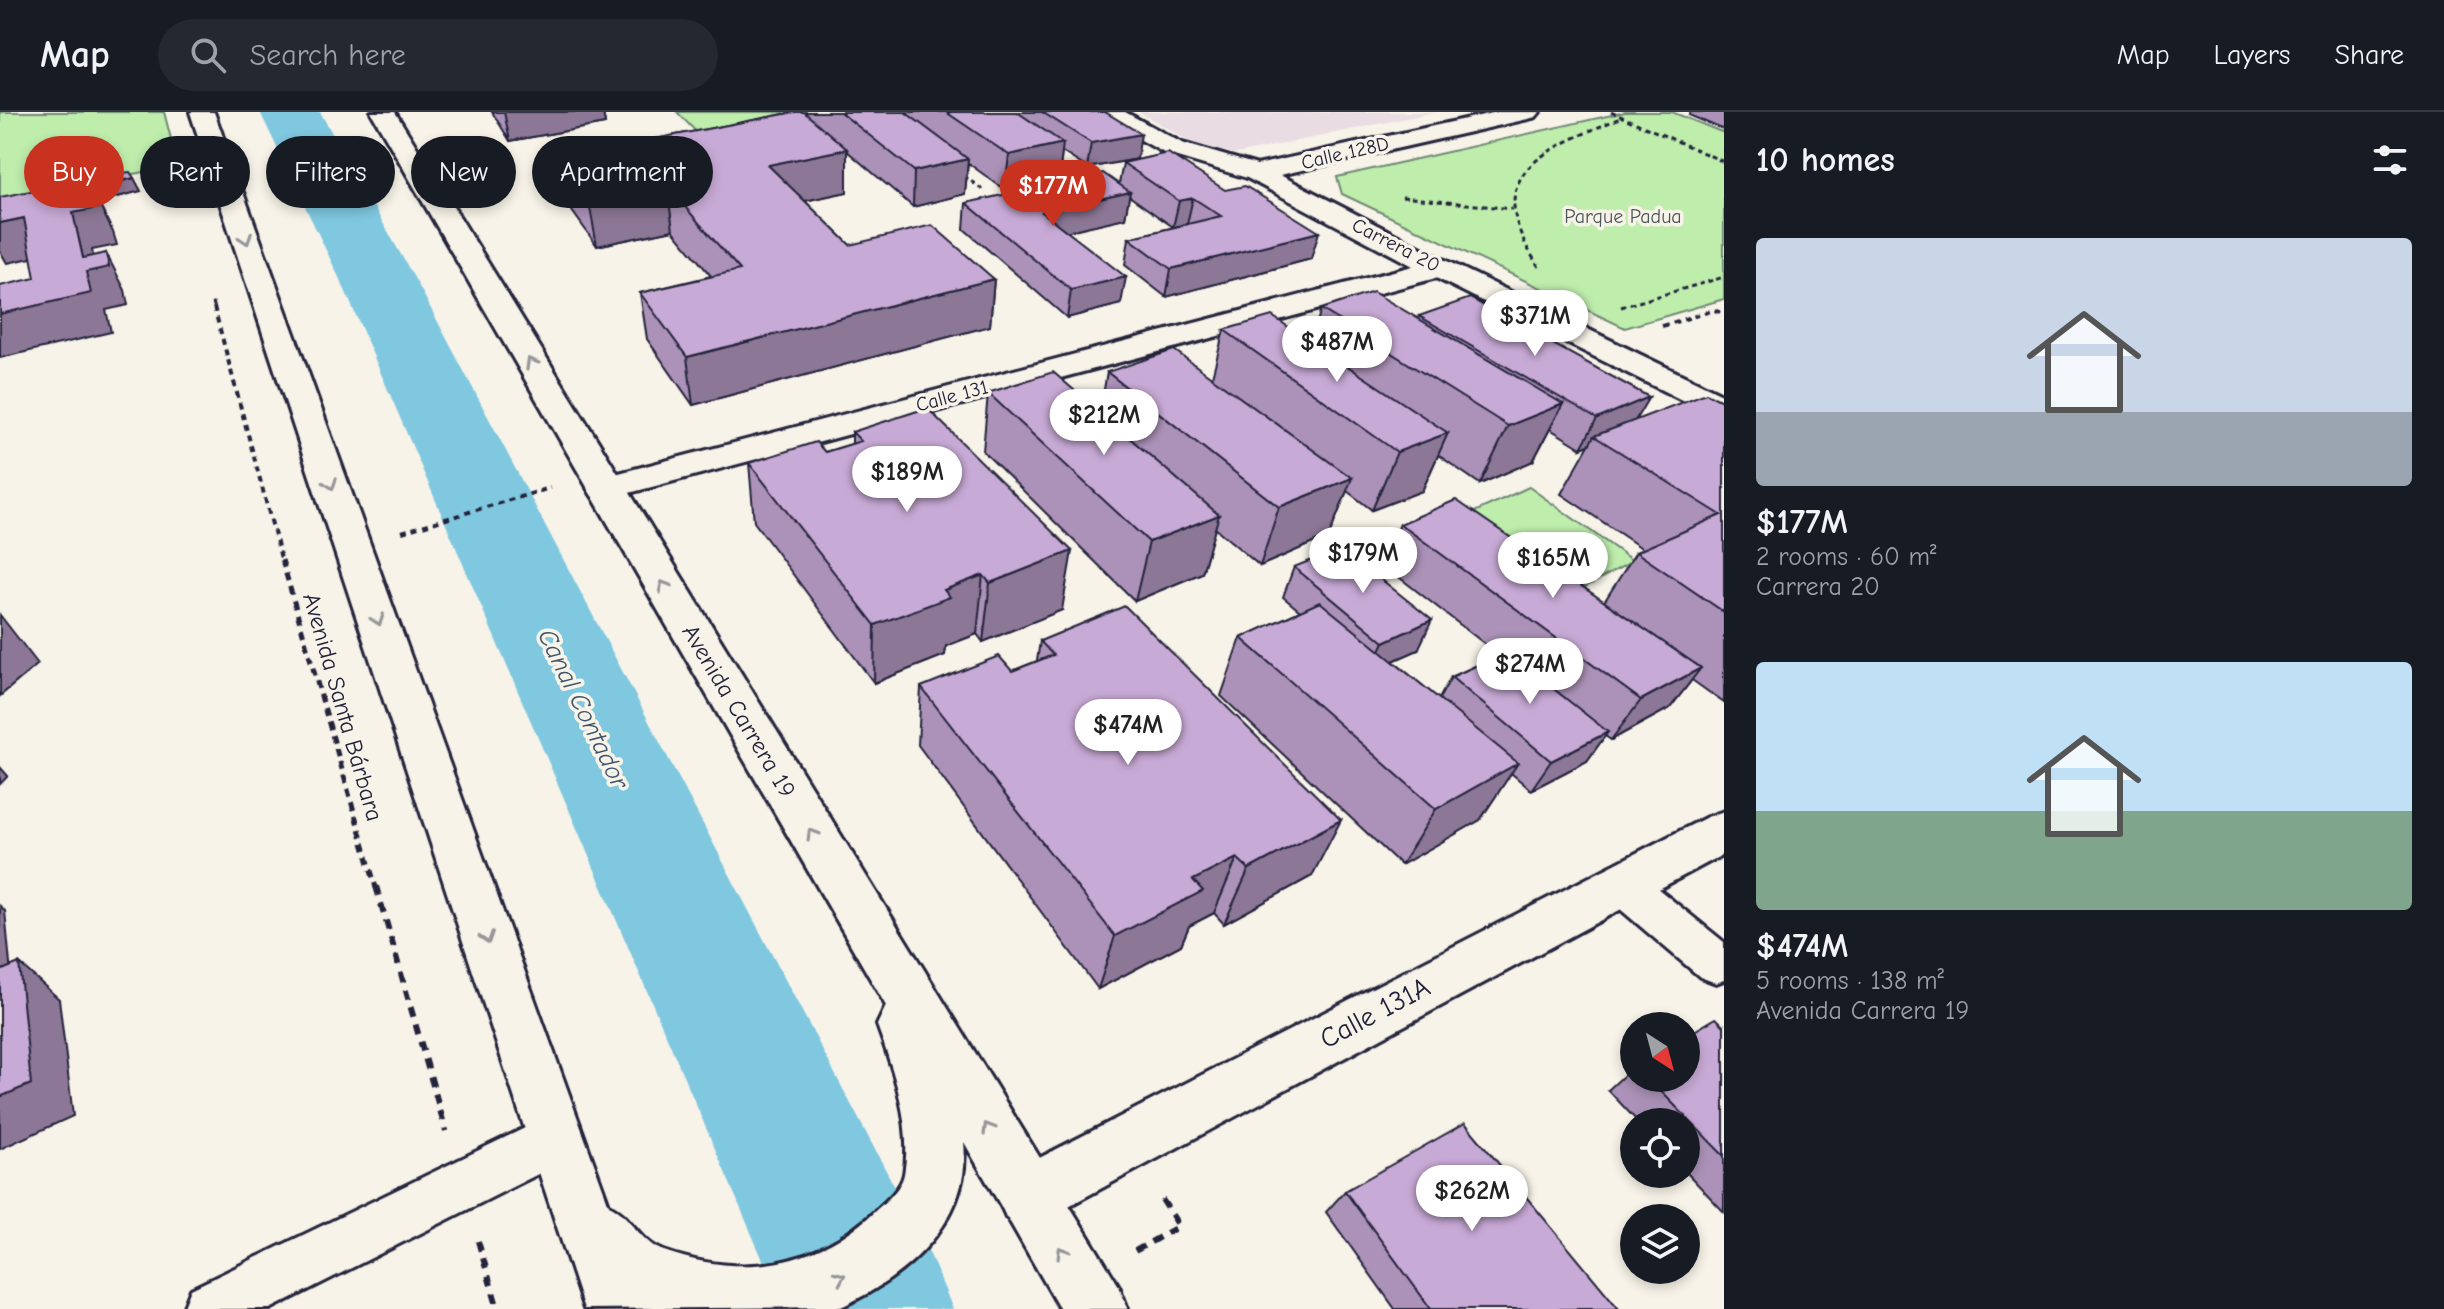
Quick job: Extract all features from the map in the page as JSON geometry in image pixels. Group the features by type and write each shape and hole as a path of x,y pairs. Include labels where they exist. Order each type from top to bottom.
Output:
{"main road":[{"path":"202,112 616,1309"},
{"name":"Avenida Carrera 19","path":"383,112 1096,1309"},
{"name":"Carrera 20","path":"1108,112 1173,148 1256,173 1439,268 1724,408"},
{"name":"Calle 128D","path":"1256,173 1528,112"},
{"name":"Calle 131","path":"605,488 1439,268"},
{"name":"Calle 131A","path":"1027,1196 1724,831"},
{"path":"583,1220 629,1268 684,1292 740,1302 798,1296 852,1272 896,1236 930,1191 934,1173 932,1118 915,1050 852,901"}],"lane":[{"path":"1621,884 1716,963"},
{"path":"211,1309 556,1138"}],"path":[{"path":"1611,112 1724,162"},
{"path":"1540,269 1523,244 1512,209 1513,189 1534,162 1552,148 1622,117"},
{"path":"1050,156 1076,174"},
{"path":"960,173 983,190"},
{"path":"1609,311 1724,277"},
{"name":"Avenida Santa Bárbara","path":"210,291 265,502 498,1309"},
{"path":"397,533 564,484"}],"shaded area":[{"path":"1139,112 1435,112 1236,154 1195,145"}],"green space":[{"path":"0,112 164,112 170,136 140,136 140,173 124,176 124,136 24,136 24,194 0,198"},
{"path":"677,112 783,112 791,119 706,136 700,136"},
{"name":"Parque Padua","path":"1625,112 1672,112 1724,133 1724,299 1625,328 1342,194 1337,177"},
{"path":"1529,487 1633,561 1576,592 1468,515"}],"building":[{"path":"804,112 847,149 768,165 850,245 932,225 994,279 687,357 640,293 740,270 686,208 713,208 713,136 670,136"},
{"path":"840,112 905,112 968,159 914,171"},
{"path":"946,112 1017,112 1063,143 1009,155"},
{"path":"1042,112 1105,112 1141,134 1091,143"},
{"path":"1168,153 1225,190 1245,186 1319,232 1171,269 1129,238 1221,216 1193,198 1179,201 1123,163"},
{"path":"130,172 134,178 124,180 124,173"},
{"path":"1103,173 1130,192 1042,212 1126,277 1071,290 966,203"},
{"path":"24,192 24,208 98,208 73,213 83,258 106,253 109,267 86,272 91,293 0,314 0,286 35,278 24,218 0,223 0,197"},
{"path":"1373,292 1563,404 1508,426 1321,309"},
{"path":"1470,298 1649,397 1597,419 1419,316"},
{"path":"1272,316 1448,433 1397,452 1224,330"},
{"path":"1174,350 1352,478 1279,507 1107,372"},
{"path":"1053,372 1219,515 1149,542 988,393"},
{"path":"1706,393 1724,402 1724,612 1636,552 1721,515 1594,436"},
{"path":"927,408 1072,551 990,583 983,575 944,590 950,597 875,625 749,463 816,442 825,452 861,441 852,432"},
{"path":"1456,500 1701,668 1641,700 1400,524"},
{"path":"1342,548 1432,620 1384,642 1294,567"},
{"path":"1320,602 1518,763 1436,809 1241,638"},
{"path":"1125,606 1341,820 1249,869 1237,858 1193,880 1203,891 1115,936 921,687 999,656 1012,671 1053,655 1040,641"},
{"path":"1507,652 1608,732 1551,761 1451,677"},
{"path":"19,963 31,1084 0,1097 0,971"},
{"path":"1716,1018 1724,1026 1724,1156 1700,1131 1700,1108 1677,1108 1662,1092 1700,1092 1700,1028"},
{"path":"1465,1123 1619,1309 1431,1309 1345,1191"}],"waterway":[{"name":"Canal Contador","path":"290,112 383,290 869,1309"}]}
